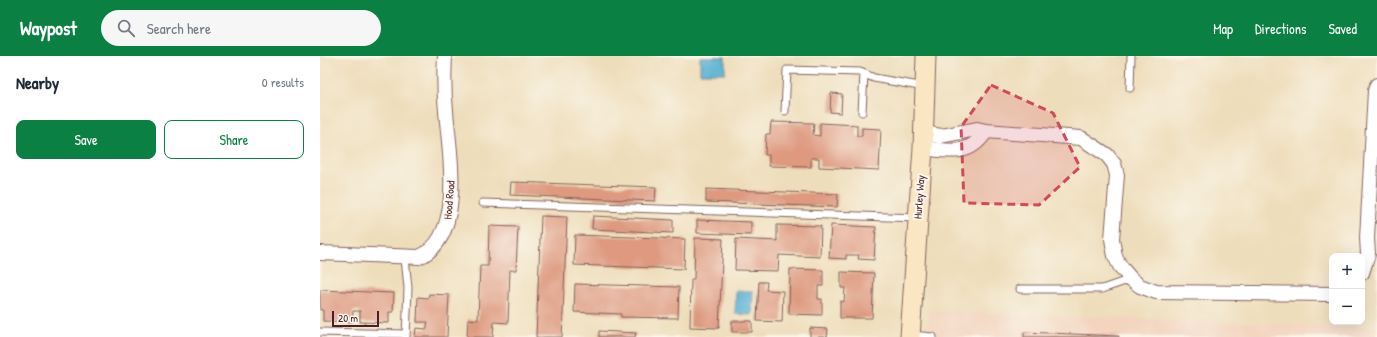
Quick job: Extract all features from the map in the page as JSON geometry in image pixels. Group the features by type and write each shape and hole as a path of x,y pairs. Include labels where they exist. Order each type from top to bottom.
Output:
{"street":[{"name":"Hood Road","path":"320,253 405,258 419,257 433,249 443,234 449,212 451,178 445,106 445,56"},
{"name":"Hurley Way","path":"910,336 923,140 926,56"},
{"path":"1365,264 1368,254 1375,91 1377,85"},
{"path":"923,140 949,151 968,148 979,142 986,131 1081,138 1108,155 1114,164 1117,175 1112,239 1115,256 1120,266 1130,279 1140,286 1156,292 1329,294"}],"lane":[{"path":"1130,88 1131,56"},
{"path":"785,111 787,70 860,72 874,78 925,87"},
{"path":"862,112 864,74"},
{"path":"483,203 918,218"},
{"path":"320,332 406,336 408,288 405,258"},
{"path":"1020,289 1102,289 1130,279"},
{"path":"910,336 933,337"}],"highlighted area":[{"path":"991,85 1053,113 1080,167 1039,205 964,203 961,127"}],"shaded area":[{"path":"929,311 1377,327 1377,337 928,337"}],"water":[{"path":"700,57 725,57 725,73 700,73"},
{"path":"736,291 753,291 752,315 735,314"}],"building":[{"path":"831,93 842,94 841,113 830,112"},
{"path":"771,122 814,123 813,135 820,136 820,123 857,125 857,136 862,136 862,128 881,129 879,170 819,167 819,158 811,158 811,167 769,166 769,155 765,155 766,134 770,134"},
{"path":"511,182 656,187 655,201 510,195"},
{"path":"706,189 838,194 837,207 706,202"},
{"path":"541,216 567,217 562,337 536,337"},
{"path":"593,216 673,220 673,233 592,229"},
{"path":"697,220 751,222 751,235 697,233"},
{"path":"777,225 821,226 820,257 779,255 778,271 735,270 736,239 777,241"},
{"path":"831,225 876,227 874,260 858,259 859,255 846,255 846,259 829,258"},
{"path":"489,226 518,227 516,270 510,270 508,323 494,322 493,337 467,337 468,319 478,320 480,266 488,266"},
{"path":"575,235 685,239 684,269 574,265"},
{"path":"695,238 723,239 719,328 690,327 691,279 694,279"},
{"path":"790,269 823,270 823,286 818,286 818,299 822,299 822,315 789,314"},
{"path":"841,272 874,273 872,318 840,318 840,301 844,302 845,288 841,288"},
{"path":"759,282 767,282 766,290 783,291 782,322 757,321"},
{"path":"575,284 679,287 678,318 621,317 621,314 574,312"},
{"path":"320,290 394,293 393,312 389,312 389,323 360,322 360,311 353,311 352,322 323,321 323,310 320,310"},
{"path":"429,294 449,295 447,337 415,337 416,328 427,329 428,322 417,322 418,297 428,298"},
{"path":"732,321 752,321 752,332 732,332"},
{"path":"810,328 828,329 827,337 810,337"},
{"path":"599,331 636,333 635,337 599,337"},
{"path":"1024,332 1119,336 1119,337 1024,337"}]}
